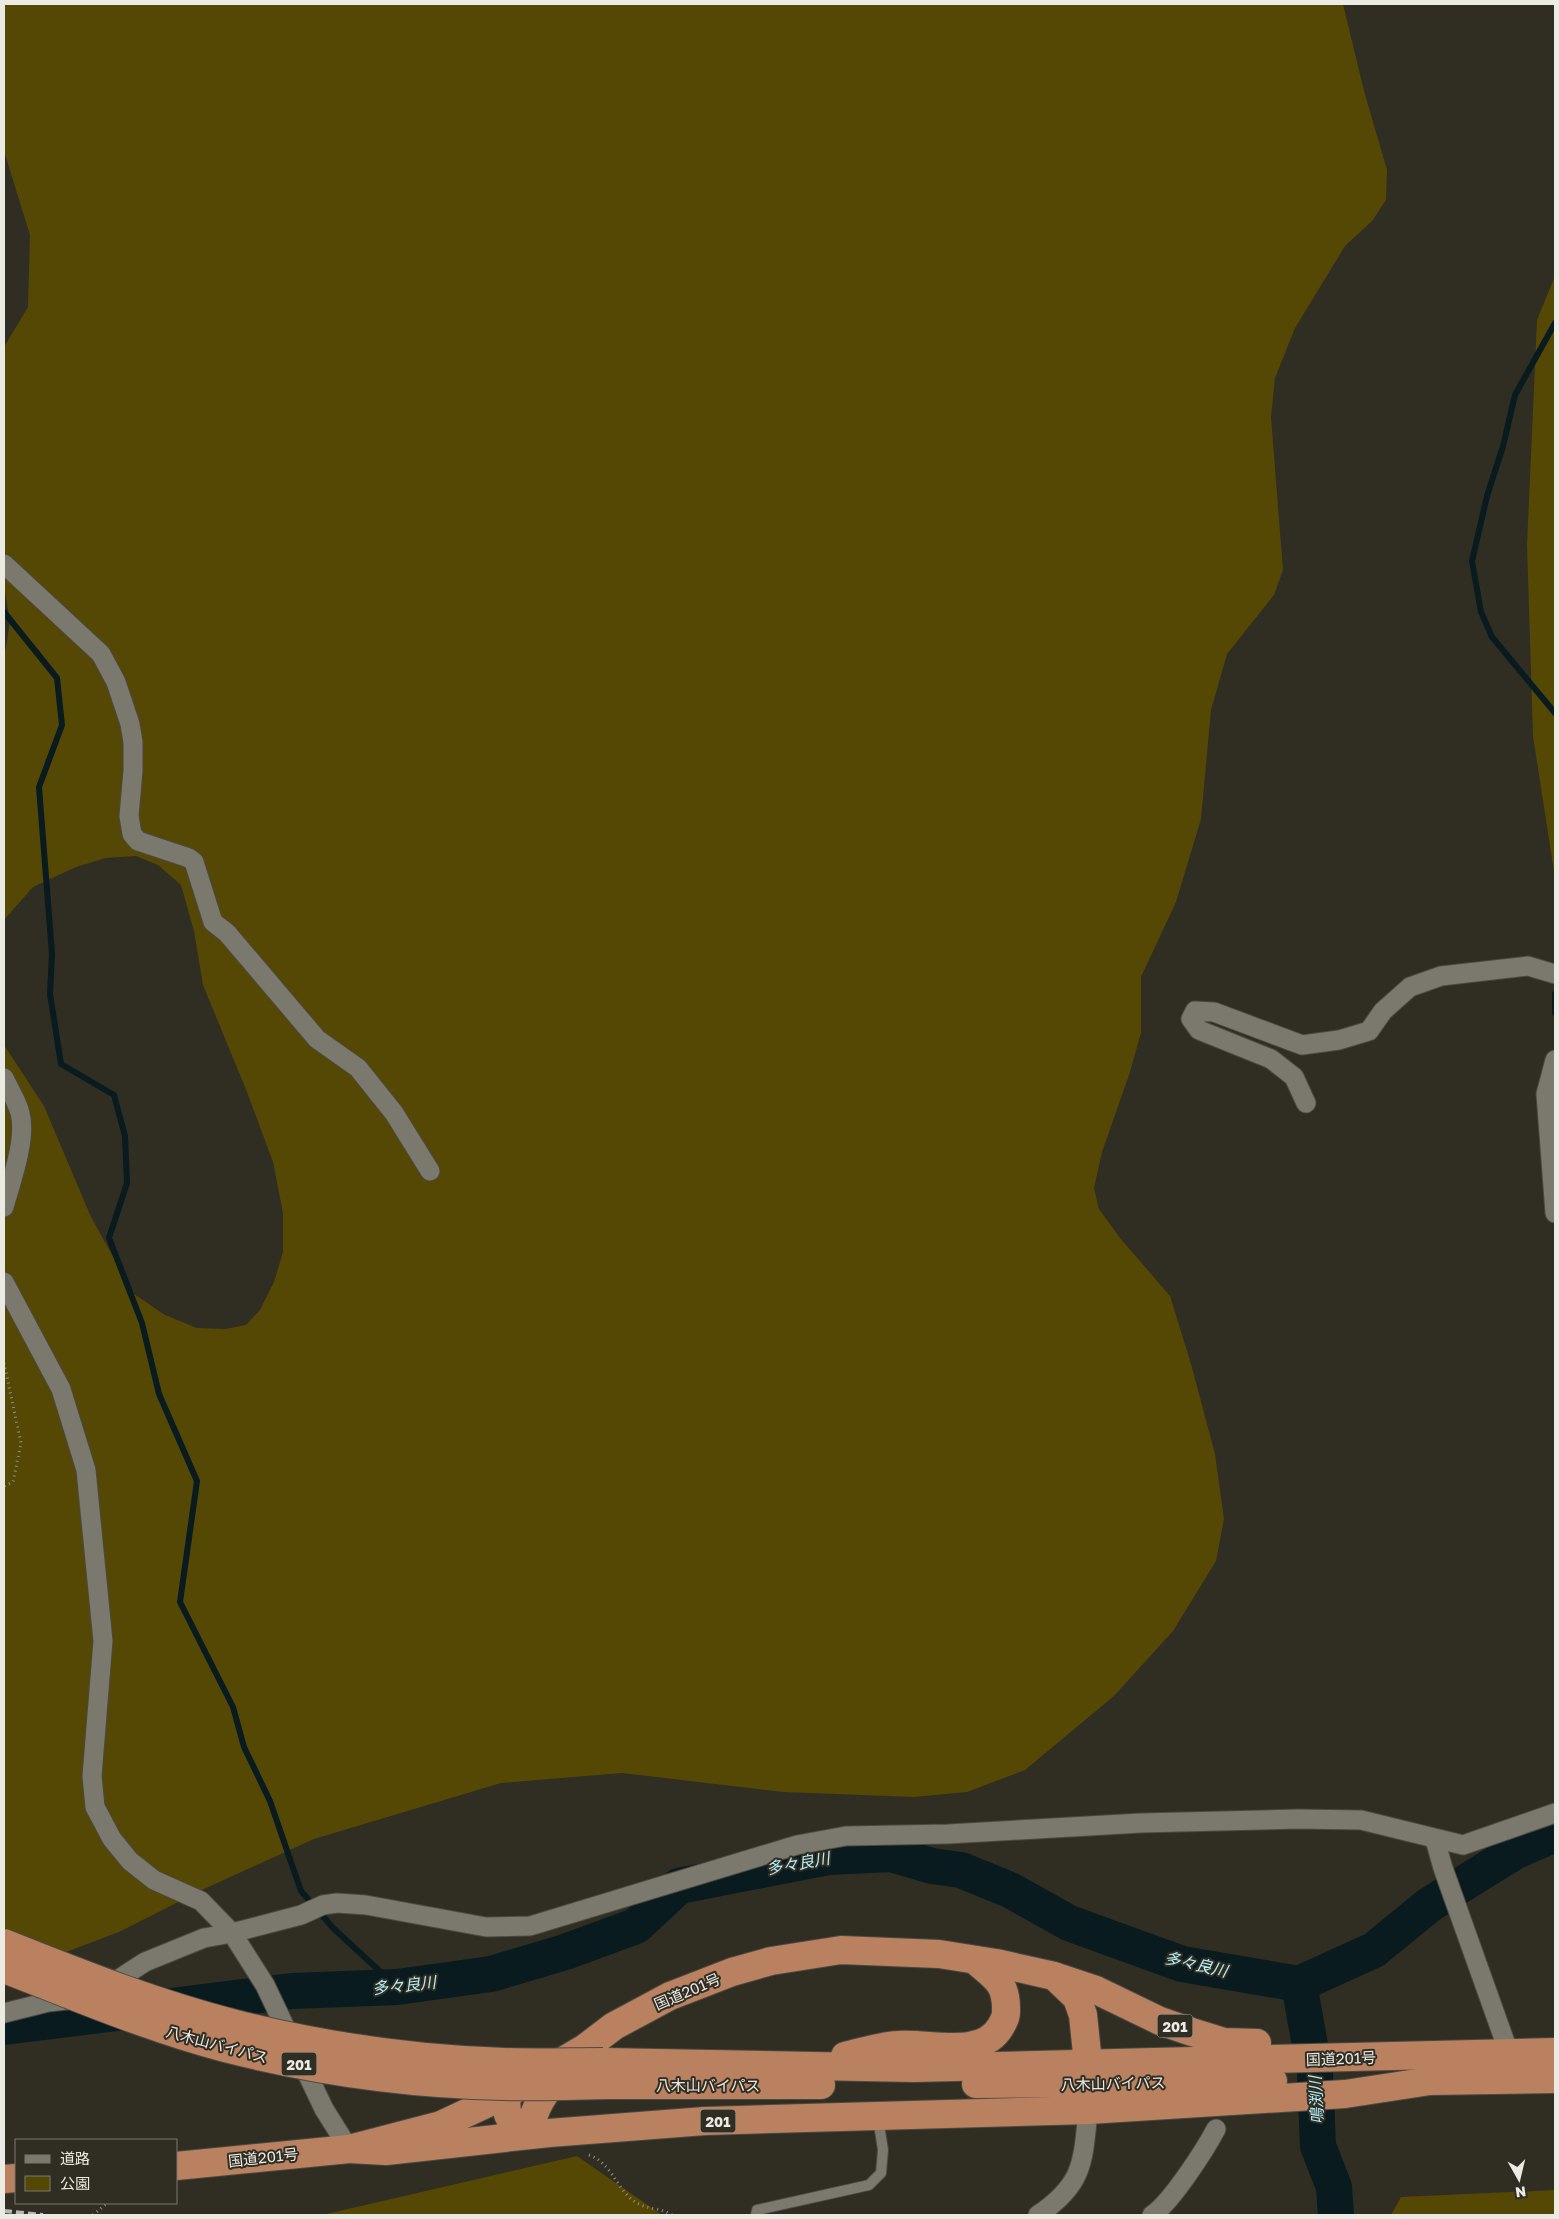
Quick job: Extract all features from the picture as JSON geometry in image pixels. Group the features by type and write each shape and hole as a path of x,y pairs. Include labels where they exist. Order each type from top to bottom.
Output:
{"highway":[{"name":"八木山バイパス","path":"4,1943 157,1999 235,2023 299,2037 428,2057 505,2062 1088,2086 1299,2079"},
{"name":"国道201号","path":"349,2149 441,2125 507,2094 599,2065 614,2026 670,1996 732,1972 770,1960 841,1950 922,1953 975,1960 1054,1976 1096,1990 1160,2021 1224,2042 1278,2044 1299,2079"},
{"path":"800,2066 898,2045 961,2046 982,2043 996,2034 1006,2017 1007,1999 1003,1986 975,1960"},
{"name":"八木山バイパス","path":"4,1969 162,2029 225,2048 294,2063 427,2082 503,2086 599,2065 800,2066 914,2068 1088,2086"},
{"path":"1054,1976 1077,1998 1083,2016 1088,2086"},
{"name":"国道201号","path":"178,2166 349,2149 386,2151 528,2135 705,2121 878,2117 1088,2086 1343,2077 1509,2053 1555,2052"},
{"path":"507,2094 505,2110 513,2124 528,2135 534,2112 550,2087 599,2065"},
{"name":"国道201号","path":"1299,2079 1343,2077"},
{"name":"201","path":"1343,2077 1430,2081 1555,2079"}],"street":[{"path":"4,564 101,654 116,682 130,724 133,742 133,771 129,816 132,834 138,841 189,858 194,862 213,922 227,933 317,1039 358,1068 394,1113 430,1171"},
{"path":"1306,1103 1294,1077 1271,1059 1199,1030 1191,1019 1195,1011 1214,1012 1302,1045 1338,1040 1369,1032 1383,1011 1410,987 1441,976 1528,966 1555,974"},
{"path":"1553,1065 1546,1094 1555,1213"},
{"path":"4,1078 21,1114 16,1165 4,1207"},
{"path":"4,1282 61,1390 86,1470 103,1641 92,1776 96,1807 112,1840 130,1861 154,1880 201,1902 232,1933 264,1985 324,2109 349,2149"},
{"path":"4,2013 48,2002 90,1998 146,1962 204,1938 232,1933 301,1914 323,1905 337,1903 366,1906 486,1927 530,1926 797,1845 846,1836 948,1834 1140,1823 1298,1819 1361,1820 1435,1840 1463,1845 1555,1813"},
{"path":"1435,1840 1443,1868 1509,2053 1510,2080"},
{"path":"1038,2215 1057,2202 1080,2171 1088,2086"},
{"path":"1152,2215 1159,2210 1176,2190 1216,2129"}],"lane":[{"path":"756,2215 757,2210 869,2185 881,2173 883,2150 878,2117"}],"path":[{"path":"4,1362 21,1443 13,1482 4,1486"},
{"path":"583,2153 603,2162 629,2198 643,2208 672,2215"},
{"path":"93,2215 106,2204"}],"green space":[{"path":"4,4 1343,4 1364,91 1387,170 1386,200 1372,221 1345,246 1295,328 1275,378 1271,417 1283,570 1274,595 1227,654 1211,710 1201,819 1176,902 1141,977 1141,1033 1129,1075 1102,1152 1094,1188 1099,1209 1120,1238 1170,1296 1191,1364 1215,1454 1224,1519 1216,1561 1173,1631 1114,1696 1025,1770 967,1792 914,1797 784,1792 622,1773 501,1783 314,1839 204,1889 119,1932 42,1961 4,1962 4,1045 44,1106 91,1217 134,1294 165,1315 197,1328 225,1329 246,1325 260,1310 274,1282 283,1252 283,1213 273,1162 247,1092 203,985 194,931 181,885 158,865 136,856 106,858 76,867 33,887 4,920 4,658 10,622 4,585 4,347 28,307 30,235 4,151"},
{"path":"1555,276 1555,878 1533,736 1527,545 1537,320"},
{"path":"577,2156 662,2215 322,2215"},
{"path":"1555,2190 1555,2215 1391,2215 1401,2197"}],"waterway":[{"path":"1555,323 1515,395 1503,446 1487,496 1472,561 1481,612 1492,637 1555,713"},
{"path":"4,612 57,678 62,725 39,787 52,954 50,994 61,1064 114,1095 125,1136 127,1183 109,1238 142,1323 159,1394 197,1481 180,1602 233,1707 244,1747 270,1801 301,1891 333,1928 397,1987"},
{"path":"1555,994 1555,1013"},
{"name":"多々良川","path":"4,2027 292,1991 397,1987 491,1974 565,1952 636,1926 679,1886 828,1857 891,1854 932,1866 961,1870 1010,1890 1069,1923 1182,1964 1299,1984 1374,1950 1429,1905 1516,1851 1555,1834"},
{"name":"鳴渕川","path":"1299,1984 1315,2073 1318,2146 1334,2187 1336,2215"}],"railway":[{"path":"4,2211 43,2215"}]}
